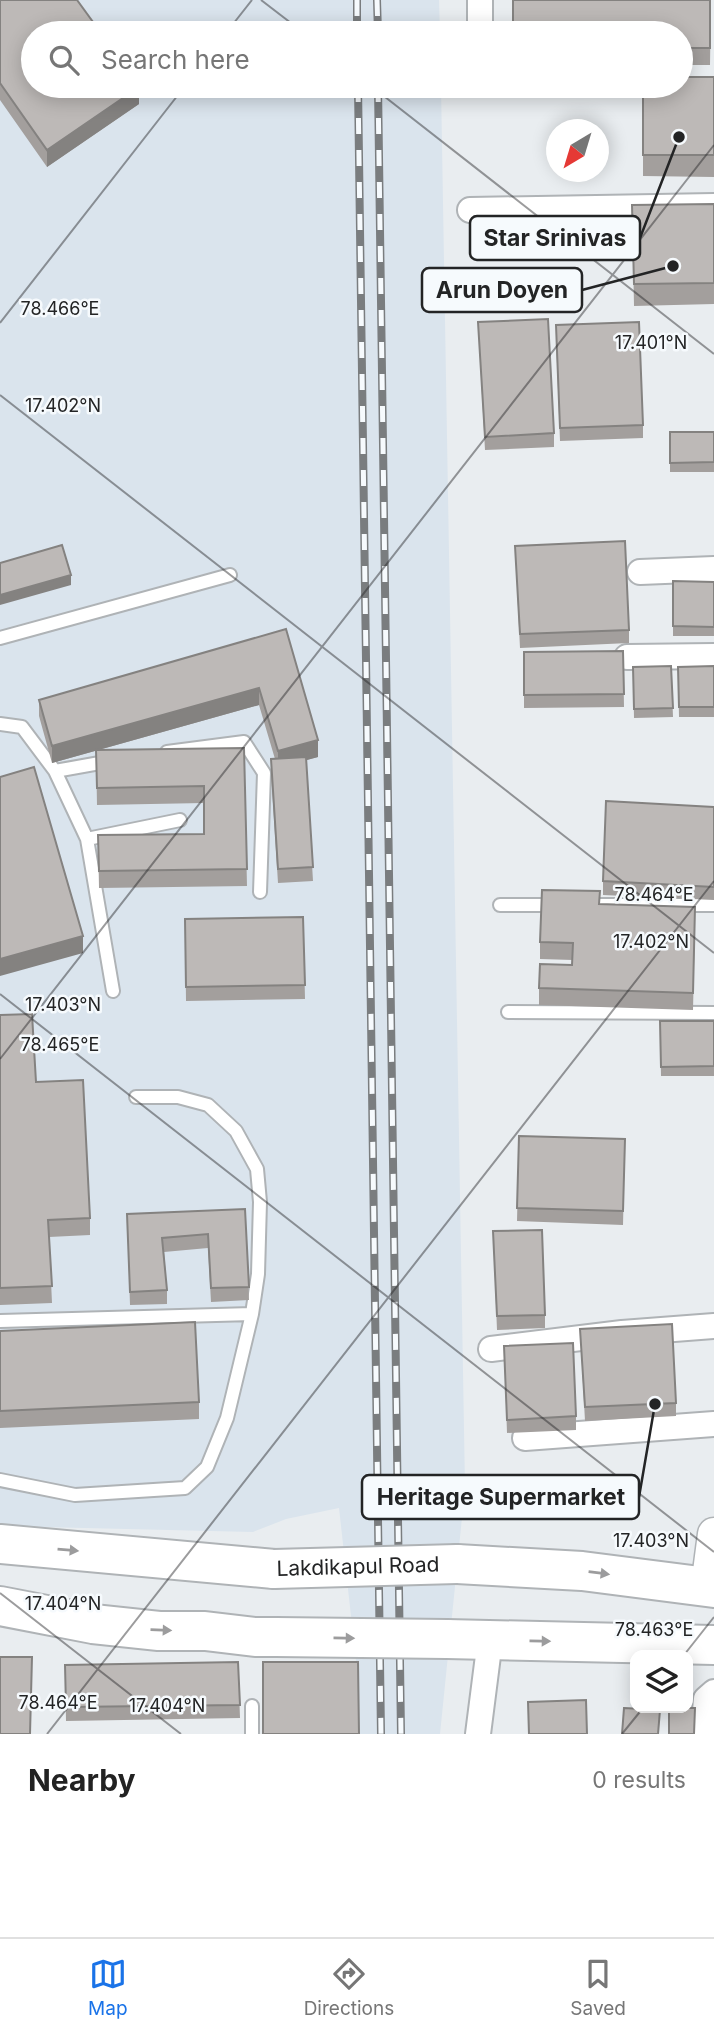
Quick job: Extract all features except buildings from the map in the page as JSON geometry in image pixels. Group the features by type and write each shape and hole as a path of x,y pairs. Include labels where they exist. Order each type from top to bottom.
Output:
{"highway":[{"name":"Lakdikapul Road","path":"0,1544 274,1569 457,1564 582,1571 710,1588"},
{"path":"0,1606 93,1624 255,1637 714,1645"},
{"path":"0,1629 93,1624"}],"street":[{"path":"480,0 480,21"},
{"path":"470,209 714,206"},
{"path":"640,572 714,569"},
{"path":"626,657 714,656"},
{"path":"491,1349 622,1333 714,1326"},
{"path":"525,1438 714,1424"},
{"path":"710,1588 714,1534"},
{"path":"478,1734 490,1640"},
{"path":"703,1734 706,1699 714,1692"}],"lane":[{"path":"0,638 230,575"},
{"path":"0,724 22,727 55,771 87,839 113,991"},
{"path":"157,753 244,742 264,773 260,892"},
{"path":"55,771 119,760"},
{"path":"87,839 180,820"},
{"path":"500,905 714,905"},
{"path":"508,1012 714,1013"},
{"path":"0,1480 75,1494 185,1488 207,1467 227,1418 252,1314 258,1274 260,1202 257,1169 236,1131 208,1105 178,1097 136,1097"},
{"path":"0,1321 252,1314"},
{"path":"252,1706 252,1734"}],"shaded area":[{"path":"0,0 439,0 440,21 21,21 21,98 441,98 465,1488 440,1734 263,1734 358,1679 339,1508 286,1519 253,1532 0,1526"}],"railway":[{"path":"357,0 357,21"},
{"path":"377,0 378,21"},
{"path":"358,98 381,1734"},
{"path":"378,98 401,1734"}],"place":[{"name":"Star Srinivas","path":"679,137"},
{"name":"Arun Doyen","path":"673,266"},
{"name":"Heritage Supermarket","path":"655,1404"}]}
